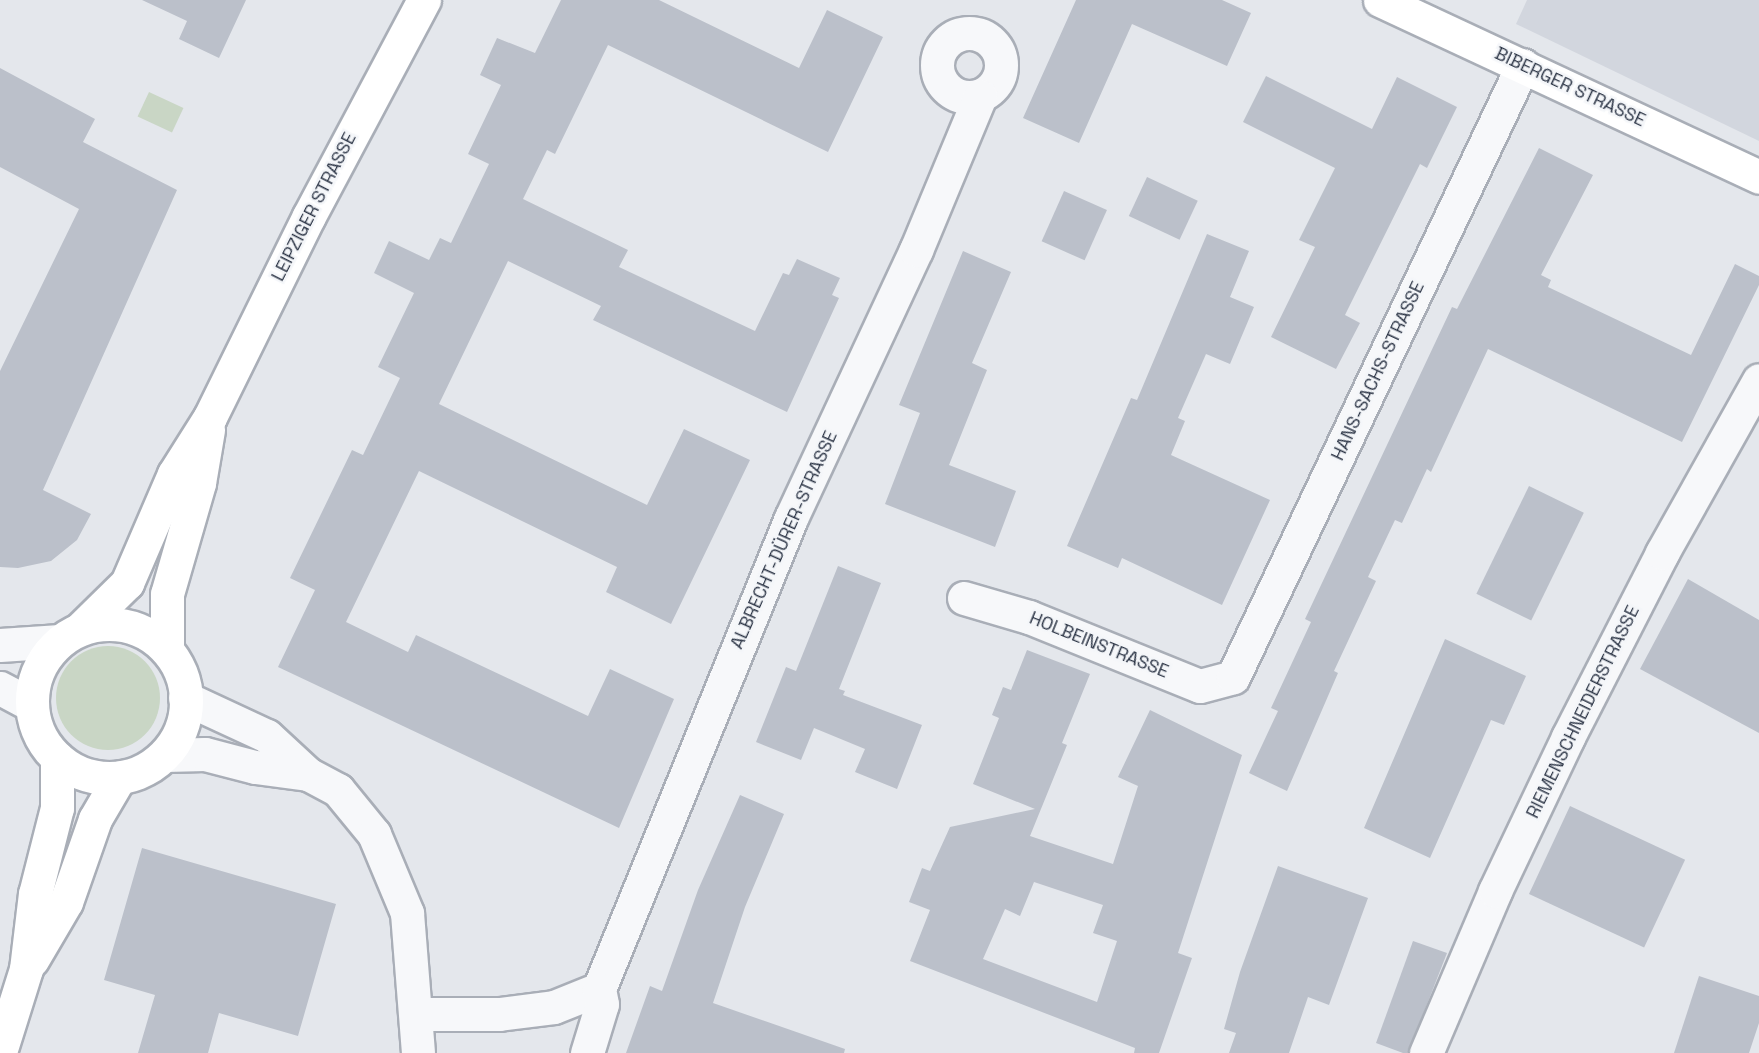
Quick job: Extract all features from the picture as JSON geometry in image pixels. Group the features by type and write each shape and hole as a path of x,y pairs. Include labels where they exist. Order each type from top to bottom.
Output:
{"main road":[{"name":"LEIPZIGER STRASSE","path":"70,635 127,583 174,474 210,417 309,216 424,0"},
{"name":"BIBERGER STRASSE","path":"1380,0 1759,177"},
{"name":"LEIPZIGER STRASSE","path":"167,649 167,594 199,483 210,417"},
{"path":"102,624 126,625 148,634 167,649 185,682 186,714 179,736 165,755 144,770 119,778 97,778 76,771 57,758 36,725 32,705 35,681 44,659 70,635 102,624"},
{"path":"0,1052 26,969 35,894 57,808 57,758"},
{"path":"26,969 66,902 95,819 119,778"}],"street":[{"name":"HANS-SACHS-STRASSE","path":"1233,677 1523,65"},
{"name":"ALBRECHT-DÜRER-STRASSE","path":"585,1053 602,1004 599,989 795,509 916,250 974,117 980,96"},
{"name":"RIEMENSCHNEIDERSTRASSE","path":"1426,1053 1495,891 1568,737 1662,553 1759,380"},
{"name":"HOLBEINSTRASSE","path":"964,598 1029,617 1200,686 1233,677"},
{"path":"0,645 70,635"},
{"path":"0,688 32,705"},
{"path":"185,698 267,736 308,774 338,790 374,834 392,869 407,913 417,1014 418,1053"},
{"path":"165,755 205,754 255,767 308,774"},
{"path":"417,1014 499,1014 554,1007 599,989"},
{"name":"ALBRECHT-DÜRER-STRASSE","path":"554,1007 585,1053"}],"shaded area":[{"path":"1527,0 1759,0 1759,141 1516,24"}],"green space":[{"path":"149,92 183,108 172,133 138,116"},
{"path":"108,646 128,650 145,661 156,678 160,698 156,718 145,735 128,746 108,750 88,746 71,735 60,718 56,698 60,678 71,661 88,650"}],"building":[{"path":"142,0 246,0 219,58 179,39 187,21"},
{"path":"561,0 659,0 799,68 827,10 883,37 828,152 608,45 555,154 547,150 523,199 628,250 619,267 755,331 783,273 789,275 797,259 840,278 832,295 839,298 787,412 593,320 601,306 508,261 439,404 647,505 684,429 750,460 671,624 606,592 617,567 419,471 346,622 408,652 416,635 588,716 610,669 674,699 619,828 278,667 315,590 290,578 352,450 363,455 400,378 378,367 414,293 374,273 389,241 429,260 440,238 451,243 489,164 468,154 501,85 480,75 497,38 535,53"},
{"path":"1076,0 1222,0 1251,13 1227,66 1132,24 1079,143 1023,118"},
{"path":"0,68 95,119 83,142 177,190 43,490 91,514 77,540 51,561 18,568 0,567 0,371 79,209 0,167"},
{"path":"1266,76 1372,129 1397,77 1457,107 1427,168 1420,164 1345,315 1360,323 1336,369 1271,337 1315,247 1299,240 1335,168 1243,122"},
{"path":"1539,148 1593,175 1541,275 1551,280 1548,287 1691,355 1735,264 1759,276 1759,285 1682,442 1488,349 1431,472 1427,469 1402,523 1395,520 1368,577 1376,581 1334,671 1338,673 1287,791 1249,773 1278,711 1271,708 1311,622 1305,619 1452,307 1457,309"},
{"path":"1147,177 1198,201 1180,240 1129,216"},
{"path":"1064,191 1107,210 1085,260 1042,241"},
{"path":"1207,234 1249,251 1230,297 1254,307 1230,364 1206,354 1178,418 1185,421 1171,455 1270,500 1222,605 1122,558 1118,568 1067,546 1131,398 1137,400"},
{"path":"963,251 1011,272 972,363 987,370 949,465 1016,491 995,547 885,504 920,413 899,405"},
{"path":"1529,486 1584,513 1531,621 1476,594"},
{"path":"838,566 881,583 839,689 845,691 843,695 922,725 897,789 855,772 865,749 814,728 801,760 756,742 786,667 796,671"},
{"path":"1688,579 1759,620 1759,733 1640,669"},
{"path":"1445,639 1526,676 1504,725 1491,720 1430,858 1364,828"},
{"path":"1027,650 1090,674 1062,743 1067,745 1030,836 1113,864 1138,786 1118,777 1150,710 1242,755 1178,953 1192,958 1159,1053 1134,1053 1135,1048 910,961 930,910 909,902 922,868 930,871 950,827 1035,809 973,784 999,718 992,715 1003,687 1011,690","holes":["1034,882 1103,905 1093,933 1117,941 1097,1002 983,959 1005,909 1020,916"]},
{"path":"740,795 784,814 745,907 713,1003 845,1049 844,1053 626,1053 650,986 662,991 698,890"},
{"path":"1570,806 1685,860 1644,948 1529,894"},
{"path":"142,848 336,904 298,1036 219,1013 208,1053 138,1053 155,995 104,980"},
{"path":"1278,866 1368,898 1329,1005 1308,997 1289,1053 1229,1053 1236,1033 1224,1029 1240,972"},
{"path":"1413,941 1447,953 1408,1053 1403,1053 1376,1043"},
{"path":"1699,976 1759,996 1759,1023 1749,1053 1674,1053"}]}
